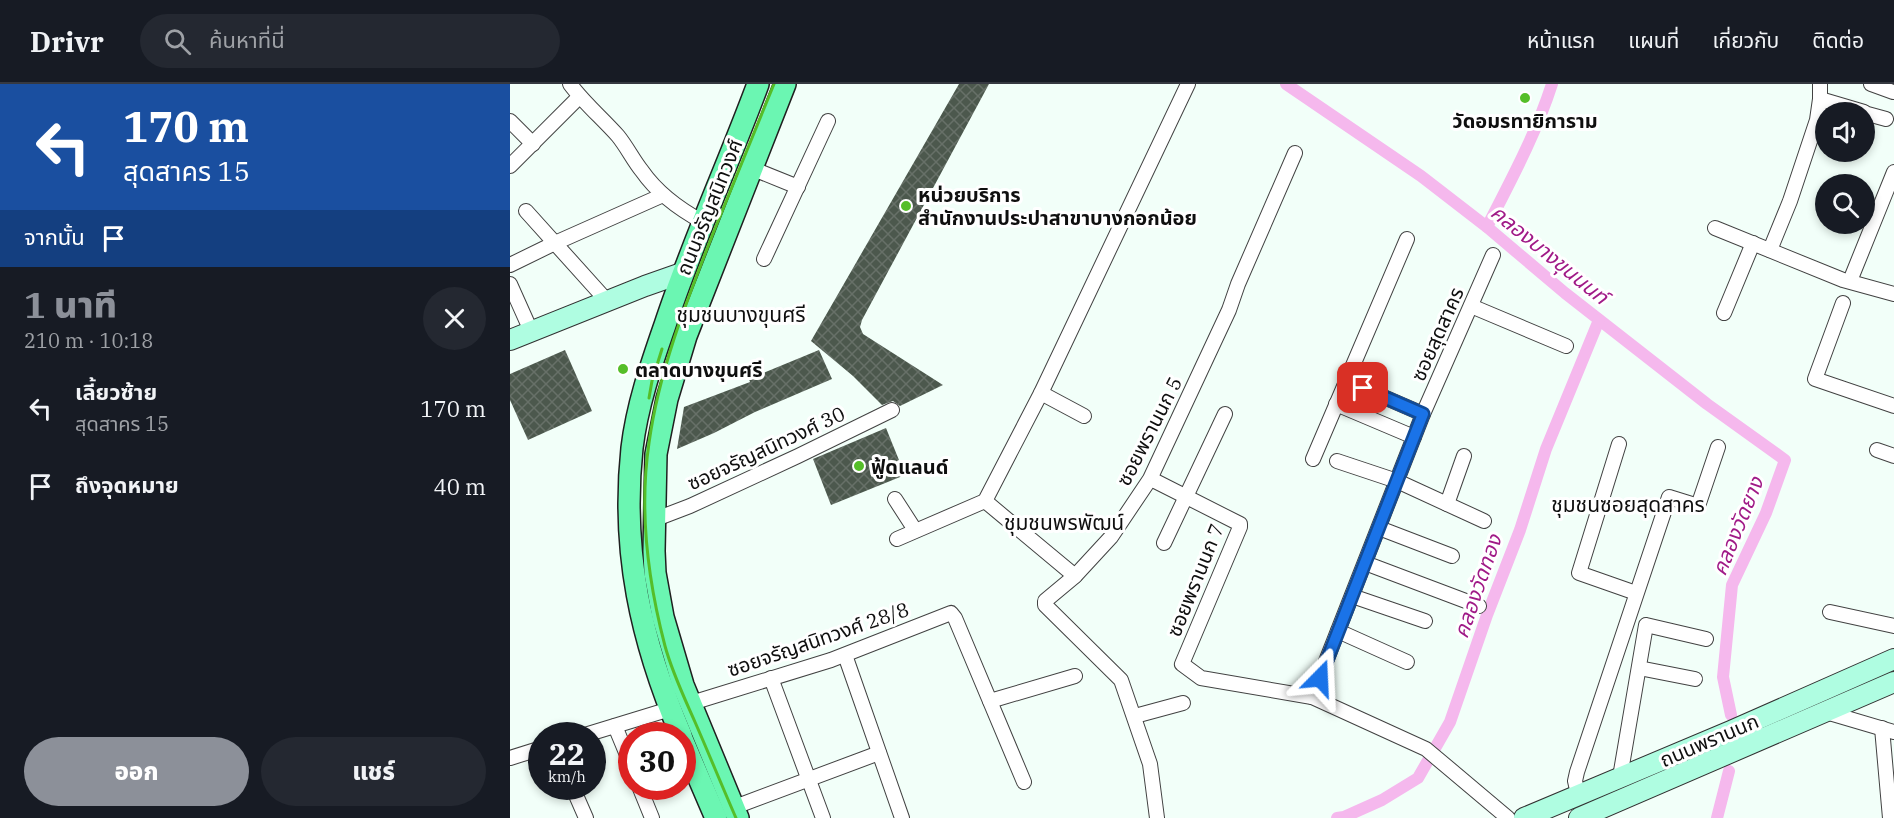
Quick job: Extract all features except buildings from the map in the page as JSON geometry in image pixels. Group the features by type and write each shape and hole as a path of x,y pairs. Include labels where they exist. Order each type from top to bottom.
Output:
{"main road":[{"name":"ถนนจรัญสนิทวงศ์","path":"676,722 657,673 640,614 635,585 629,507 633,446 641,403 653,359 682,273 758,84"},
{"name":"ถนนจรัญสนิทวงศ์","path":"737,815 674,629 663,576 656,523 654,488 656,454 667,399 689,327 785,84"},
{"path":"510,340 682,273"},
{"name":"ถนนจรัญสนิทวงศ์","path":"656,523 655,573 658,597 668,637 699,725 737,815"},
{"name":"ถนนจรัญสนิทวงศ์","path":"631,543 648,620 660,660 737,815"},
{"name":"ถนนพรานนก","path":"1524,818 1894,659"},
{"name":"ถนนพรานนก","path":"1579,818 1894,682"},
{"name":"ถนนจรัญสนิทวงศ์","path":"696,770 716,818"}],"street":[{"path":"570,84 579,97 618,137 642,172 663,195 679,209 703,222"},
{"path":"897,539 985,501 1041,393 1188,84"},
{"path":"1770,250 1817,120 1820,84"},
{"path":"1871,84 1893,92"},
{"path":"510,166 579,97"},
{"path":"1820,99 1829,102"},
{"path":"1875,116 1886,119"},
{"path":"510,121 533,144"},
{"path":"764,259 828,121"},
{"name":"ซอยพรานนก 5","path":"1157,817 1150,764 1121,680 1046,605 1045,601 1075,576 1111,537 1150,479 1229,310 1295,153"},
{"path":"751,168 798,187"},
{"path":"1850,281 1894,172"},
{"path":"510,265 663,195"},
{"path":"526,210 607,301"},
{"path":"1715,228 1850,281 1894,294"},
{"path":"1313,459 1407,239"},
{"path":"1724,313 1753,243"},
{"name":"ซอยสุดสาคร","path":"1312,697 1338,631 1348,619 1352,596 1423,414 1493,255"},
{"path":"510,284 531,331"},
{"path":"1843,303 1815,379 1894,406"},
{"path":"1471,306 1566,346"},
{"path":"1363,388 1423,414"},
{"path":"1041,393 1084,416"},
{"path":"1336,404 1414,437"},
{"name":"ซอยจรัญสนิทวงศ์ 30","path":"656,523 892,410"},
{"path":"1164,543 1225,414"},
{"path":"1619,444 1579,573 1636,593"},
{"path":"1578,794 1575,781 1576,772 1669,497 1698,506 1718,447"},
{"path":"1877,450 1894,456"},
{"path":"1447,504 1464,456"},
{"path":"1337,460 1397,481 1484,520"},
{"name":"ซอยพรานนก 7","path":"1155,481 1238,522 1240,527 1182,664 1201,678 1312,697 1426,750 1508,818"},
{"path":"895,499 915,530"},
{"path":"985,501 1075,576"},
{"path":"1379,528 1452,556"},
{"path":"1365,564 1479,606"},
{"path":"1352,596 1425,621"},
{"path":"1830,612 1894,626"},
{"name":"ซอยจรัญสนิทวงศ์ 28/8","path":"698,701 845,655 951,613 990,701"},
{"path":"1620,777 1646,625 1706,639"},
{"path":"1338,631 1407,662"},
{"path":"845,655 902,818"},
{"path":"1639,668 1695,679"},
{"path":"1024,782 990,701 1075,676"},
{"path":"771,678 823,818"},
{"path":"1135,716 1183,702"},
{"path":"606,729 670,709"},
{"path":"1826,712 1888,730 1890,818"},
{"path":"615,726 618,733"},
{"path":"510,758 528,752"},
{"path":"737,815 808,778 879,753"},
{"path":"578,800 586,818"},
{"path":"645,800 652,818"},
{"path":"1141,818 1157,817"}],"waterway":[{"name":"คลองบางขุนนนท์","path":"1286,84 1421,176 1707,404 1785,460 1766,513 1732,585 1723,677 1731,715"},
{"name":"คลองวัดทอง","path":"1487,227 1531,139 1552,84"},
{"name":"คลองวัดทอง","path":"1337,818 1382,800 1418,778 1450,722 1487,615 1520,530 1546,449 1599,320"},
{"name":"คลองวัดยาง","path":"1717,818 1729,771"}],"railway":[{"path":"736,818 678,684 665,646 654,596 647,545 646,468 654,416 675,336 714,231 774,84"},
{"path":"649,398 662,349"}],"place":[{"name":"วัดอมรทายิการาม","path":"1525,98"},
{"name":"หน่วยบริการ สำนักงานประปาสาขาบางกอกน้อย","path":"906,206"},
{"name":"ตลาดบางขุนศรี","path":"623,369"},
{"name":"ฟู้ดแลนด์","path":"859,466"}],"district":[{"name":"ชุมชนบางขุนศรี","path":"741,314"},
{"name":"ชุมชนซอยสุดสาคร","path":"1628,504"},
{"name":"ชุมชนพรพัฒน์","path":"1064,522"}],"route":[{"path":"1320,678 1423,414 1363,388"}]}
